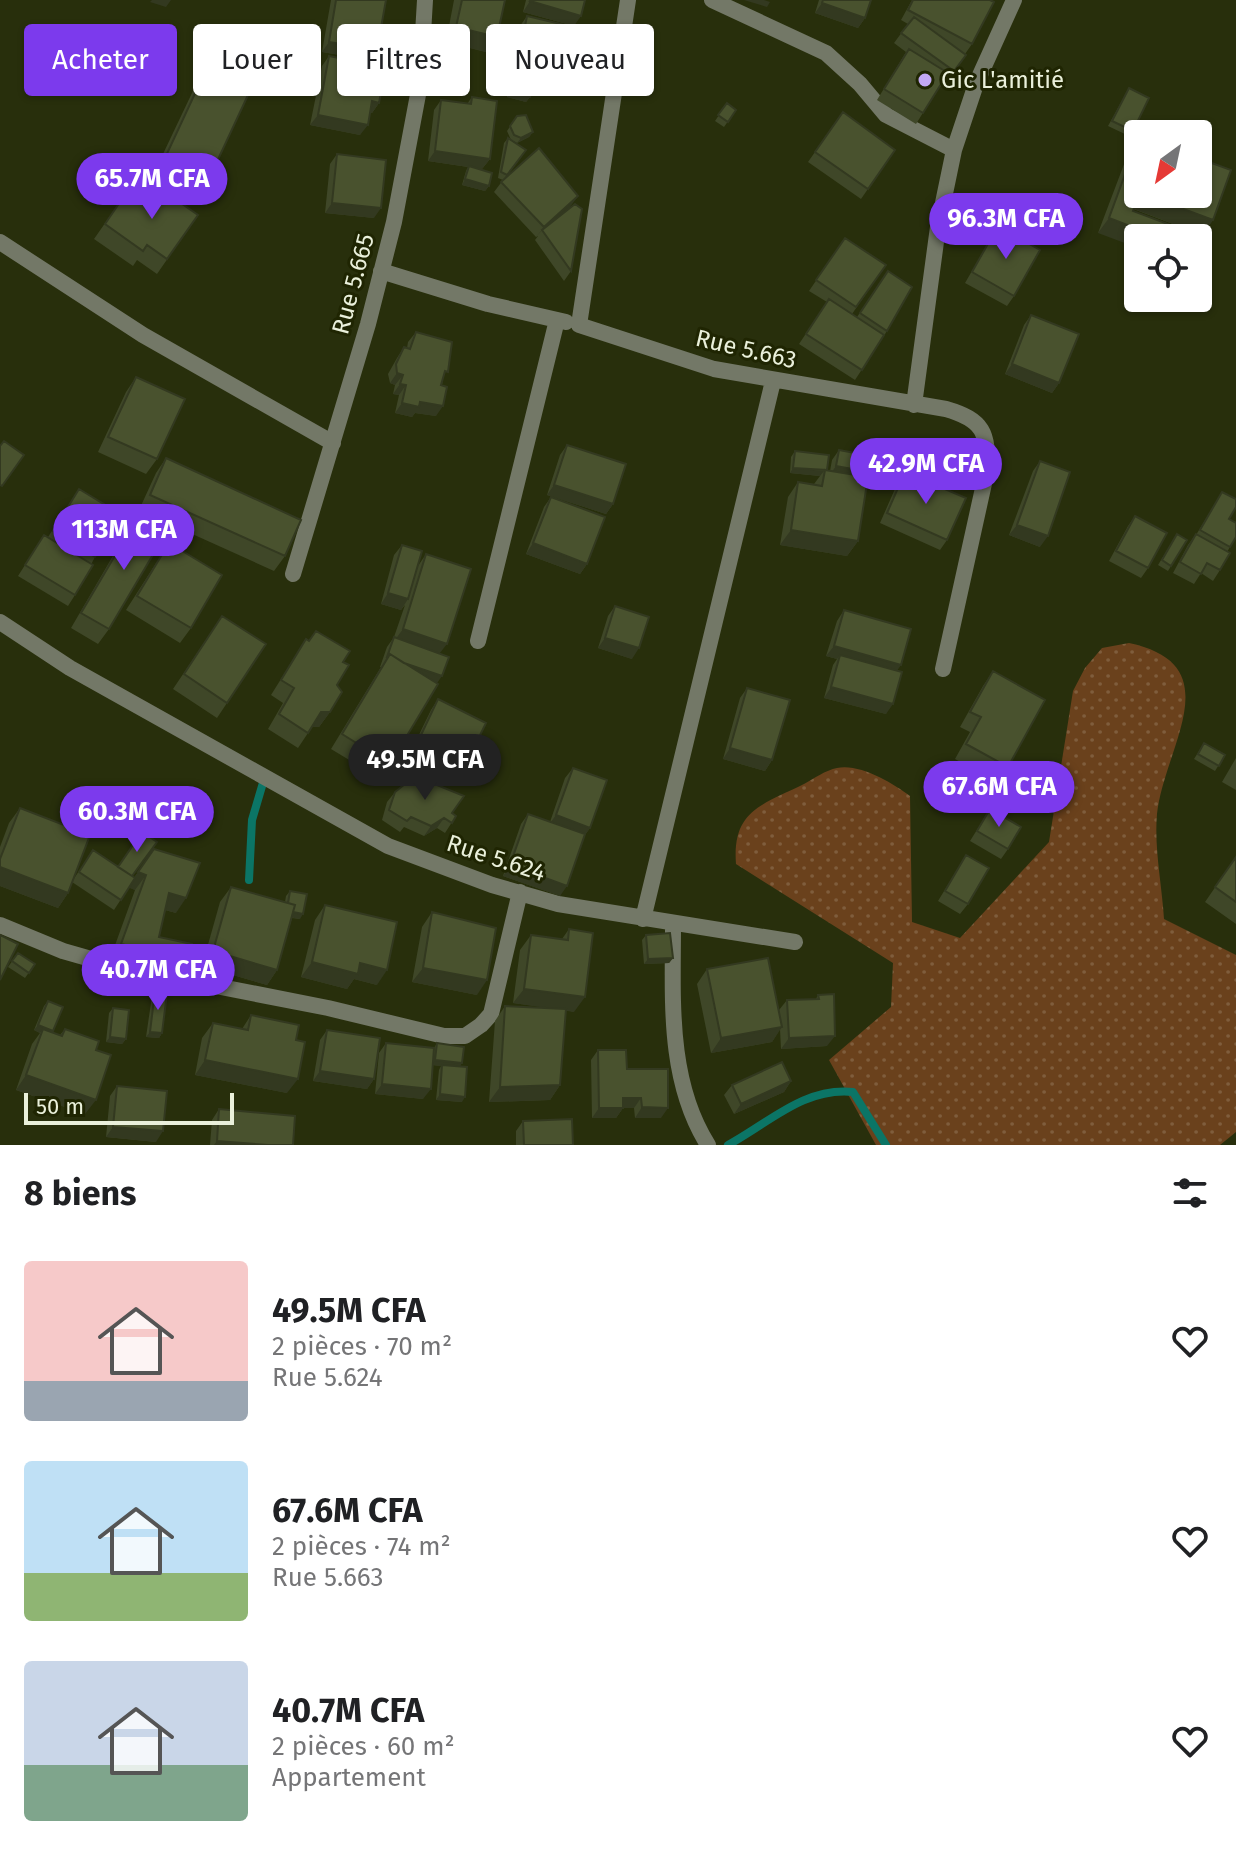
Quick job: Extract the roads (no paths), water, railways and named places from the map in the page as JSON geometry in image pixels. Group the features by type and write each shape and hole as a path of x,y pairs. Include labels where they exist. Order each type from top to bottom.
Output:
{"street":[{"name":"Rue 5.665","path":"293,574 381,271 420,84 425,0"},
{"path":"579,325 628,0"},
{"path":"712,0 826,53 886,115 954,150"},
{"path":"914,405 938,227 954,150 976,84 1014,0"},
{"path":"0,242 143,335 333,443"},
{"name":"Rue 5.663","path":"381,271 488,304 579,325 714,369 967,415 981,428 988,442 987,470 943,669"},
{"path":"478,641 557,320"},
{"path":"643,919 773,381"},
{"name":"Rue 5.624","path":"0,622 70,668 388,846 558,904 673,925 795,942"},
{"path":"0,925 63,951 119,967 328,1008 444,1036 465,1036 491,1014 520,892"},
{"path":"673,925 678,1067 691,1119 708,1145"}],"waterway":[{"path":"249,880 252,820 265,776"},
{"path":"728,1145 788,1108 835,1092 853,1092 886,1145"}],"place":[{"name":"Gic L'amitié","path":"925,80"}]}
